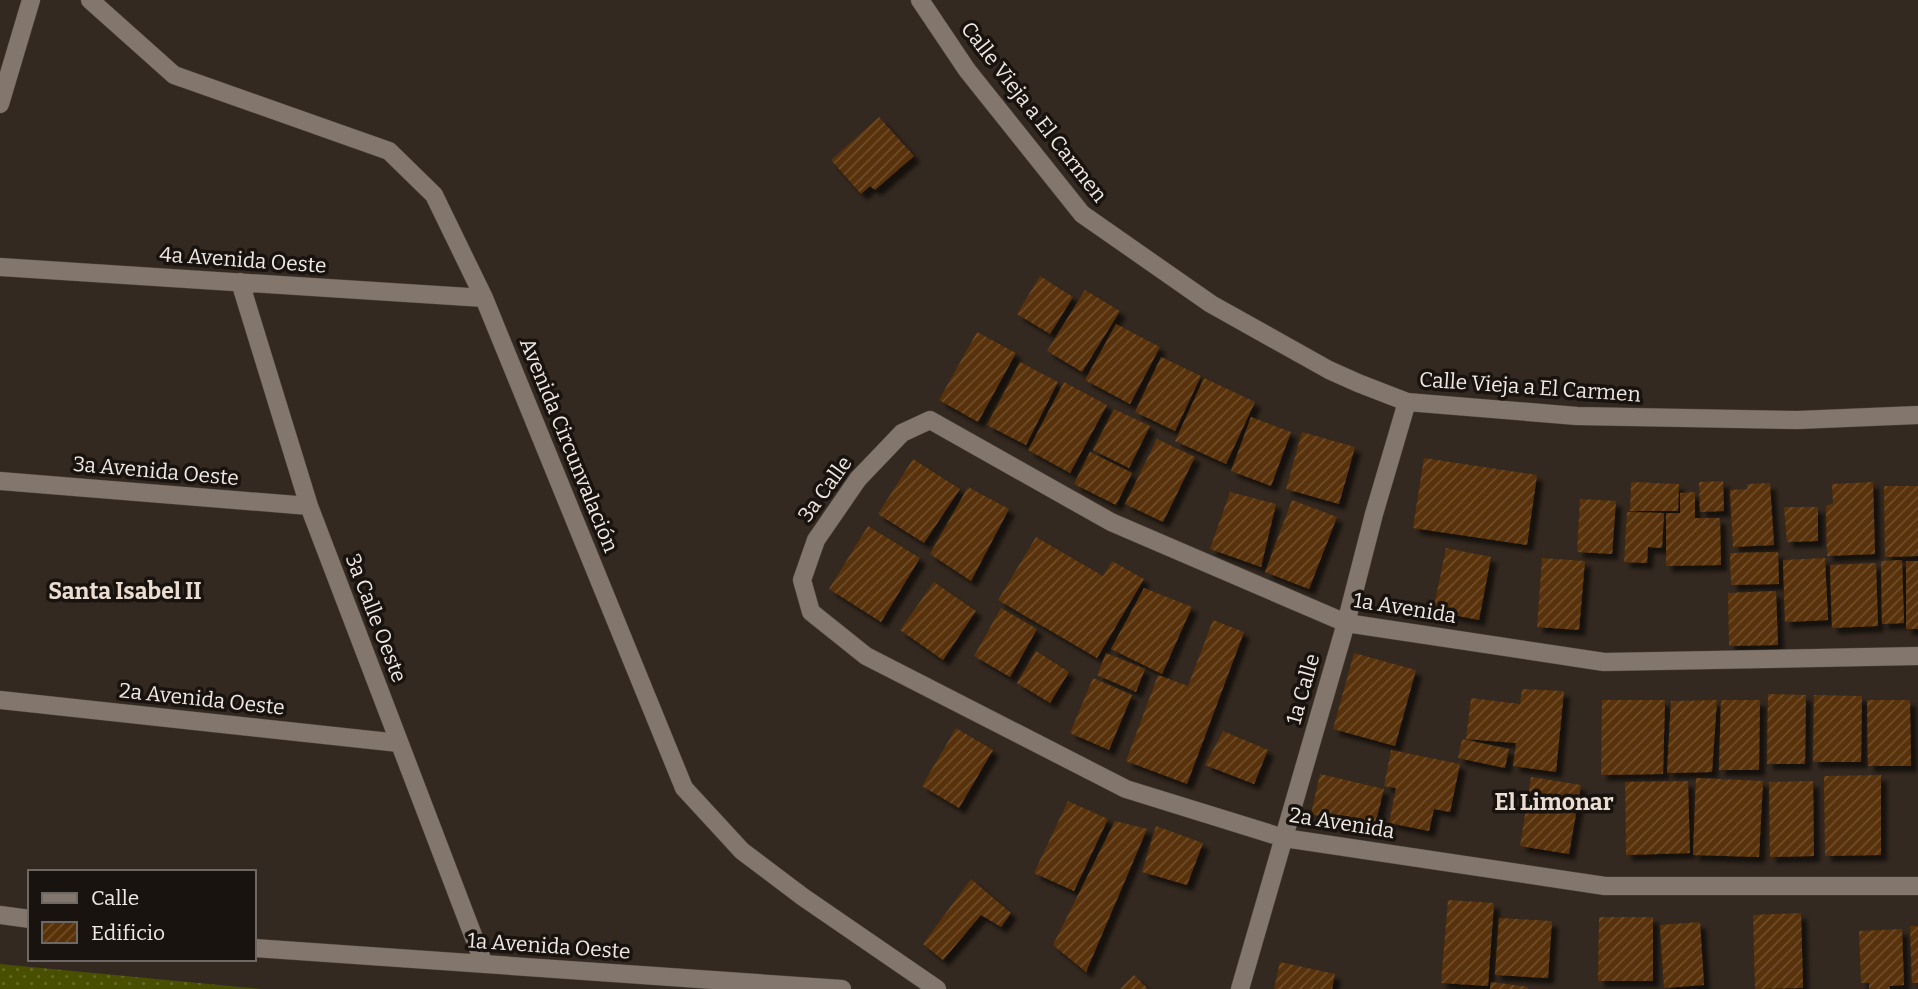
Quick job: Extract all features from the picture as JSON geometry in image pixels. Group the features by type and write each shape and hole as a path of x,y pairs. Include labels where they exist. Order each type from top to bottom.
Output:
{"street":[{"path":"0,104 31,0"},
{"name":"Avenida Circunvalación","path":"90,0 174,75 389,151 434,195 484,298 684,788 742,851 803,897 937,989"},
{"name":"Calle Vieja a El Carmen","path":"920,0 967,70 1082,214 1211,304 1329,370 1407,402 1590,416 1798,420 1918,415"},
{"name":"4a Avenida Oeste","path":"0,267 484,298"},
{"name":"3a Calle Oeste","path":"240,282 309,506 484,964"},
{"name":"1a Calle","path":"1240,989 1407,402"},
{"name":"1a Avenida","path":"930,420 1111,522 1346,623 1604,662 1918,656"},
{"name":"3a Calle","path":"811,612 802,580 816,540 858,479 902,433 930,420"},
{"name":"3a Avenida Oeste","path":"0,481 309,506"},
{"name":"2a Avenida","path":"811,612 866,656 1126,789 1284,838 1605,886 1918,886"},
{"name":"2a Avenida Oeste","path":"0,700 399,743"},
{"path":"0,915 28,919"},
{"name":"1a Avenida Oeste","path":"256,948 842,989"}],"green space":[{"path":"0,964 261,989 0,989"}],"building":[{"path":"879,117 914,156 875,190 870,186 861,194 831,160"},
{"path":"1040,276 1073,297 1050,334 1017,314"},
{"path":"1085,290 1120,311 1082,372 1047,351"},
{"path":"1116,324 1160,347 1130,404 1085,380"},
{"path":"977,332 1016,353 978,422 939,400"},
{"path":"1161,357 1201,376 1175,431 1135,412"},
{"path":"1020,362 1058,382 1026,445 987,425"},
{"path":"1204,378 1255,402 1226,464 1175,441"},
{"path":"1064,382 1107,405 1070,473 1028,450"},
{"path":"1114,409 1150,426 1129,468 1093,450"},
{"path":"1251,417 1291,432 1271,486 1231,471"},
{"path":"1302,432 1355,447 1339,504 1286,489"},
{"path":"1157,439 1195,457 1163,522 1125,504"},
{"path":"1090,452 1132,473 1116,505 1074,484"},
{"path":"1424,458 1537,475 1527,545 1413,528"},
{"path":"913,459 960,489 924,543 878,514"},
{"path":"1723,481 1724,511 1700,512 1699,482"},
{"path":"1631,482 1679,484 1678,511 1630,511"},
{"path":"1873,482 1875,554 1827,556 1826,506 1833,503 1832,484"},
{"path":"1770,483 1774,545 1733,547 1730,490 1747,489 1747,484"},
{"path":"1884,486 1918,486 1918,556 1885,557"},
{"path":"968,487 1009,509 971,581 930,554"},
{"path":"1230,492 1276,504 1261,567 1210,549"},
{"path":"1695,492 1695,518 1720,518 1721,565 1666,566 1666,513 1680,513 1680,493"},
{"path":"1580,499 1616,501 1612,554 1577,552"},
{"path":"1292,500 1337,517 1309,589 1265,572"},
{"path":"1784,507 1818,507 1818,541 1787,542"},
{"path":"1627,512 1664,513 1662,548 1648,547 1647,563 1624,562"},
{"path":"868,526 920,558 881,622 829,589"},
{"path":"1036,537 1103,576 1112,561 1144,579 1097,658 998,600"},
{"path":"1446,548 1491,557 1479,620 1433,611"},
{"path":"1778,552 1779,584 1731,585 1730,553"},
{"path":"1542,558 1585,561 1579,630 1537,627"},
{"path":"1825,558 1828,620 1785,622 1783,560"},
{"path":"1902,560 1904,623 1882,624 1881,561"},
{"path":"1906,561 1918,561 1918,629 1906,629"},
{"path":"1876,563 1878,626 1832,628 1830,565"},
{"path":"934,582 976,611 943,660 900,630"},
{"path":"1144,588 1192,607 1162,674 1111,649"},
{"path":"1776,591 1778,645 1729,646 1728,593"},
{"path":"1001,608 1037,629 1010,677 974,656"},
{"path":"1213,620 1244,632 1187,784 1126,761 1158,675 1188,686"},
{"path":"1036,651 1069,672 1050,703 1017,683"},
{"path":"1106,653 1145,669 1136,692 1097,675"},
{"path":"1354,653 1416,670 1395,746 1333,729"},
{"path":"1093,678 1132,695 1109,750 1070,733"},
{"path":"1522,689 1564,691 1556,772 1513,766 1516,743 1466,739 1471,698 1520,704"},
{"path":"1768,694 1806,695 1805,764 1767,764"},
{"path":"1814,695 1862,696 1861,762 1813,762"},
{"path":"1602,700 1665,700 1663,774 1601,775"},
{"path":"1717,700 1712,772 1667,773 1671,701"},
{"path":"1721,700 1760,700 1759,770 1719,770"},
{"path":"1867,700 1910,700 1911,766 1868,766"},
{"path":"956,728 993,750 959,808 922,786"},
{"path":"1223,731 1268,750 1254,784 1205,765"},
{"path":"1462,739 1509,749 1505,768 1458,758"},
{"path":"1391,750 1460,764 1450,812 1434,809 1429,831 1389,823 1396,788 1384,786"},
{"path":"1320,774 1384,789 1374,829 1311,814"},
{"path":"1881,775 1881,855 1825,856 1824,776"},
{"path":"1531,777 1581,785 1569,854 1520,846"},
{"path":"1696,778 1763,781 1759,857 1693,855"},
{"path":"1688,781 1690,853 1626,855 1625,782"},
{"path":"1813,781 1814,856 1770,857 1769,782"},
{"path":"1068,801 1108,819 1074,891 1034,873"},
{"path":"1115,821 1147,829 1086,972 1053,945"},
{"path":"1156,826 1203,843 1187,885 1142,872"},
{"path":"971,879 1011,913 1001,927 981,915 943,960 923,944"},
{"path":"1448,900 1494,903 1488,986 1441,983"},
{"path":"1801,913 1803,988 1755,989 1753,915"},
{"path":"1599,917 1653,917 1653,981 1598,981"},
{"path":"1499,918 1552,921 1548,978 1495,975"},
{"path":"1700,922 1704,985 1664,988 1660,925"},
{"path":"1910,926 1918,926 1918,983 1912,983"},
{"path":"1902,929 1904,985 1889,986 1890,989 1869,989 1869,983 1861,983 1859,931"},
{"path":"1280,962 1335,974 1332,989 1274,989"},
{"path":"1134,975 1148,989 1120,989"},
{"path":"1491,982 1528,987 1528,989 1490,989"}],"district":[{"name":"Santa Isabel II","path":"125,591"},
{"name":"El Limonar","path":"1554,802"}]}
